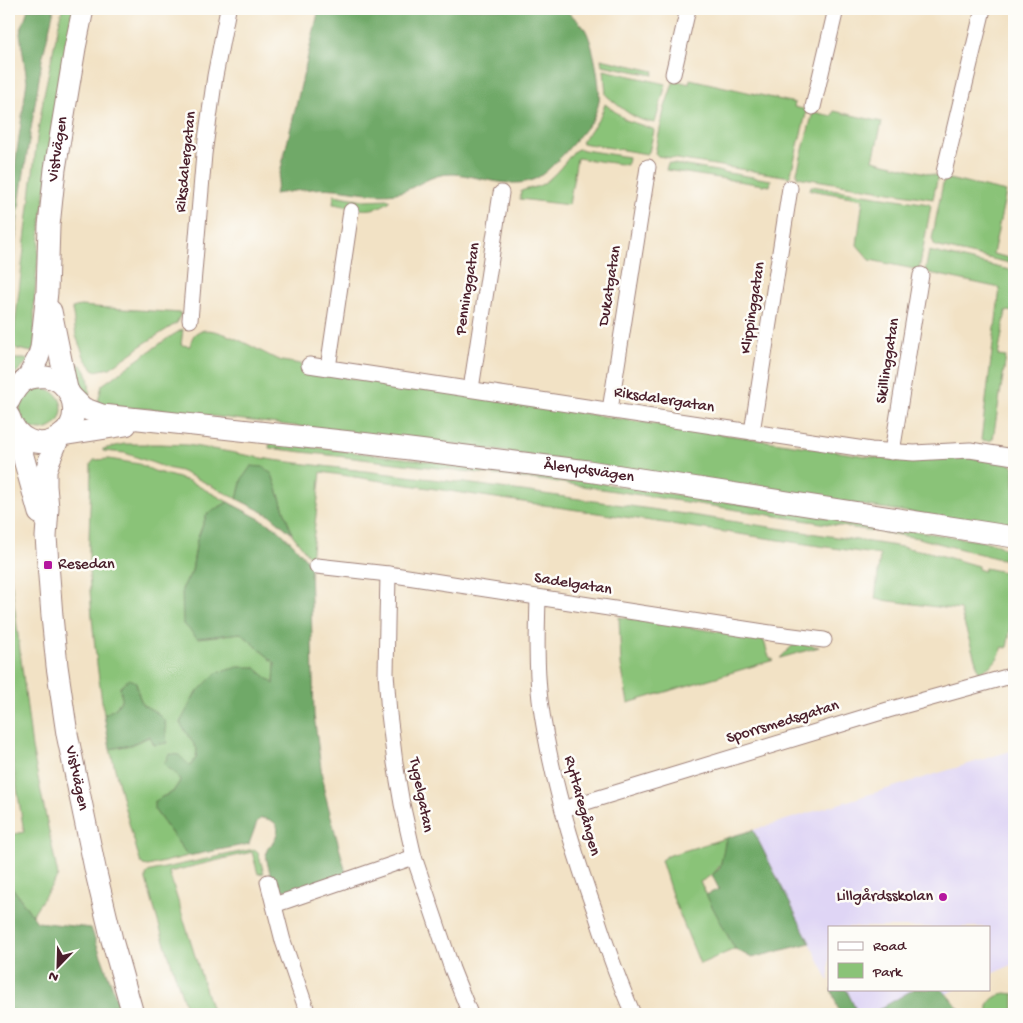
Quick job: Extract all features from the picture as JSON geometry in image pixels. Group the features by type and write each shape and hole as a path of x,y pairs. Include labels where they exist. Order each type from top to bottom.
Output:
{"main road":[{"name":"Vistvägen","path":"9,401 19,382 38,358 41,348 47,292 49,226 56,169 83,9"},
{"name":"Vistvägen","path":"47,292 74,407 73,418 69,427 61,436 46,470 48,508 46,537 57,666 67,734 96,873 112,940 133,1014"},
{"name":"Ålerydsvägen","path":"19,382 38,376 49,377 59,381 83,408 102,415 588,470 1014,537"},
{"name":"Ålerydsvägen","path":"11,423 24,437 42,443 61,436 162,421"},
{"name":"Vistvägen","path":"11,423 46,537"}],"street":[{"name":"Riksdalergatan","path":"190,320 204,154 215,76 228,9"},
{"path":"673,74 688,9"},
{"path":"812,106 836,9"},
{"path":"944,172 983,9"},
{"name":"Dukatgatan","path":"610,410 648,167"},
{"name":"Klippinggatan","path":"752,432 790,188"},
{"name":"Penninggatan","path":"471,389 501,193"},
{"path":"328,368 351,211"},
{"name":"Skillinggatan","path":"892,452 921,276"},
{"name":"Riksdalergatan","path":"309,365 871,450 914,453 970,450 1014,457"},
{"name":"Sadelgatan","path":"317,566 388,574 824,640"},
{"name":"Tygelgatan","path":"388,574 386,673 389,714 402,804 414,857 452,969 470,1014"},
{"name":"Ryttaregången","path":"538,598 537,650 540,699 556,785 582,875 633,1014"},
{"name":"Sporrsmedsgatan","path":"563,809 888,710 1014,676"},
{"path":"274,905 414,857"},
{"path":"268,882 294,976 308,1014"}],"shaded area":[{"path":"1014,750 1014,964 990,975 990,926 828,926 828,979 753,830"},
{"path":"834,990 955,990 901,1014 846,1014"}],"green space":[{"path":"28,9 54,9 42,60 20,198 9,302 9,207 27,81 20,33"},
{"path":"62,9 75,9 42,213 34,304 35,346 32,352 17,349 13,342 37,138"},
{"path":"319,9 562,9 577,20 588,35 598,75 599,101 593,119 557,161 542,175 527,182 511,183 445,174 403,191 388,194 321,189 275,194"},
{"path":"601,59 654,71 653,75 602,65"},
{"path":"604,70 666,84 655,123 635,117 606,95"},
{"path":"690,79 795,103 794,107 807,110 790,177 658,156 655,153 664,110 674,80 689,84"},
{"path":"605,104 626,120 653,129 647,154 581,142 592,129"},
{"path":"834,111 882,122 873,160 938,176 933,199 797,177 813,112 832,116"},
{"path":"578,149 628,157 627,165 577,158 569,205 520,199 521,191 544,183"},
{"path":"668,163 771,180 770,186 666,170"},
{"path":"944,178 1006,192 993,254 1014,259 1014,264 935,246 932,239"},
{"path":"811,186 929,204 931,206 919,270 870,260 857,245 863,199 810,190"},
{"path":"334,195 363,200 388,199 390,201 375,208 362,209 333,204"},
{"path":"929,251 1014,271 1014,312 1006,311 998,356 1006,357 993,439 989,441 981,440 1000,288 925,272"},
{"path":"80,306 181,313 177,323 110,368 95,371 85,359 76,336 72,308"},
{"path":"183,329 181,345 190,346 196,333 204,330 214,331 239,340 274,358 301,364 305,371 886,459 955,457 1007,462 1014,466 1014,522 1002,526 472,447 151,409 97,406 102,385"},
{"path":"9,359 29,360 17,372 9,376"},
{"path":"69,363 76,363 85,370 89,382 89,401 80,390"},
{"path":"45,388 53,391 59,397 62,409 59,421 53,427 37,430 29,427 23,421 20,405 23,397 29,391"},
{"path":"270,442 537,474 993,543 1006,550 1014,561 918,538 563,483 269,448"},
{"path":"124,444 187,445 273,460 465,483 651,509 929,552 978,566 978,569 984,571 985,568 1014,574 1014,607 1007,648 1003,647 994,662 988,668 979,672 960,610 875,599 880,555 321,472 311,559 292,534 272,474 242,479 237,499 180,471 125,453 103,451 103,449"},
{"path":"109,459 139,464 154,471 189,481 228,502 207,514 197,540 192,571 182,589 198,638 241,633 275,663 274,685 197,749 196,758 190,766 167,768 176,773 180,781 173,792 162,797 154,809 188,856 148,866 143,865 140,861 110,749 130,745 166,730 165,722 156,712 143,705 136,682 120,687 122,699 116,708 104,715 93,626 89,558 91,464 94,460"},
{"path":"251,466 263,467 272,474 292,534 271,516 237,499 242,479"},
{"path":"228,502 275,527 310,564 314,715 324,790 346,873 288,890 281,890 276,886 272,880 267,863 266,853 268,847 275,839 278,830 272,821 261,818 257,822 249,844 188,856 154,809 154,802 173,792 180,781 175,772 164,764 169,754 179,755 190,766 196,758 197,749 180,723 195,694 216,673 238,667 254,667 274,684 275,663 241,633 197,638 183,623 182,589 192,571 197,540 207,514"},
{"path":"9,562 32,748 58,876 32,915 9,883 9,835 24,832 9,738"},
{"path":"619,617 760,638 764,641 770,658 774,660 628,703 621,665"},
{"path":"794,644 819,647 780,658"},
{"path":"129,679 136,682 143,705 156,712 165,721 167,743 154,745 150,736 130,745 110,749 104,715 116,708 122,699 120,687"},
{"path":"753,830 810,943 752,958 735,949 706,895 719,889 712,875 720,868 726,838"},
{"path":"726,838 720,865 713,873 700,882 735,949 700,964 673,898 661,860 667,856"},
{"path":"256,850 258,852 264,873 258,874 252,852 169,872 213,1014 188,1014 162,935 146,880 147,874 151,871"},
{"path":"9,883 37,922 91,928 122,1014 9,1014"},
{"path":"831,990 846,990 858,1014 840,1014"},
{"path":"912,990 943,990 964,1014 871,1014"},
{"path":"1005,993 1014,994 1014,1014 988,1014 988,1006 991,1000"}],"place":[{"name":"Resedan","path":"48,565"},
{"name":"Lillgårdsskolan","path":"943,897"}]}
